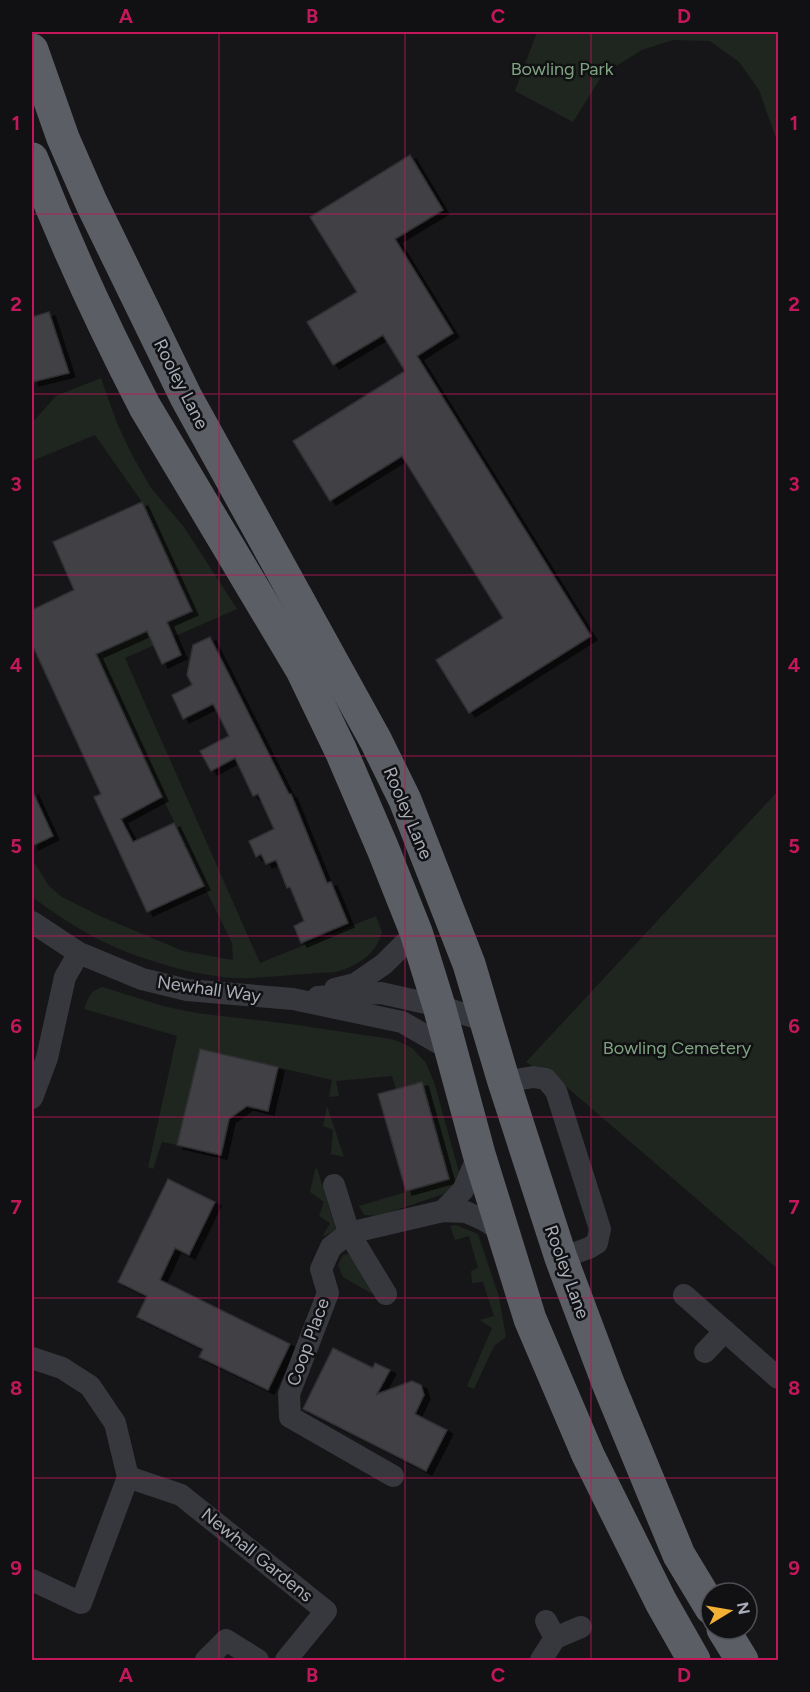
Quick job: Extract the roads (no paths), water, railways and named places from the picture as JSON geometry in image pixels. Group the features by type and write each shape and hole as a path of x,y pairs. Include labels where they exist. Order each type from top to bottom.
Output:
{"highway":[{"name":"Rooley Lane","path":"32,50 63,138 91,202 181,387 376,741 405,800 469,964 504,1082 561,1258 612,1393 679,1556 699,1588"},
{"name":"Rooley Lane","path":"32,159 55,218 145,407 302,670 351,773 416,932 439,1006 479,1154 530,1319 588,1455 661,1602 694,1660"},
{"path":"730,1641 742,1660"}],"street":[{"name":"Newhall Way","path":"32,922 79,953 142,979 187,990 293,999 402,1022 449,1049"},
{"name":"Newhall Way","path":"293,999 355,984 384,964 416,932"},
{"path":"32,1098 47,1058 66,977 79,953"},
{"name":"Newhall Way","path":"293,999 381,993 439,1006 486,1021"},
{"path":"504,1082 533,1077 546,1080 556,1091 600,1229 597,1243 561,1258"},
{"path":"443,1211 463,1190 479,1154"},
{"path":"334,1185 349,1233 386,1294"},
{"path":"349,1233 443,1211 466,1212 503,1232"},
{"name":"Coop Place","path":"349,1233 331,1247 321,1269 328,1293 289,1394 290,1417 393,1476"},
{"path":"684,1295 778,1378"},
{"path":"705,1352 725,1331"},
{"path":"32,1358 62,1368 90,1386 115,1423 128,1477 81,1603 32,1580"},
{"name":"Newhall Gardens","path":"128,1477 181,1495 327,1611 286,1660"},
{"path":"541,1660 550,1630 581,1627"},
{"path":"206,1660 226,1640 258,1660"}],"park label":[{"name":"Bowling Park","path":"562,69"},
{"name":"Bowling Cemetery","path":"677,1048"}]}
